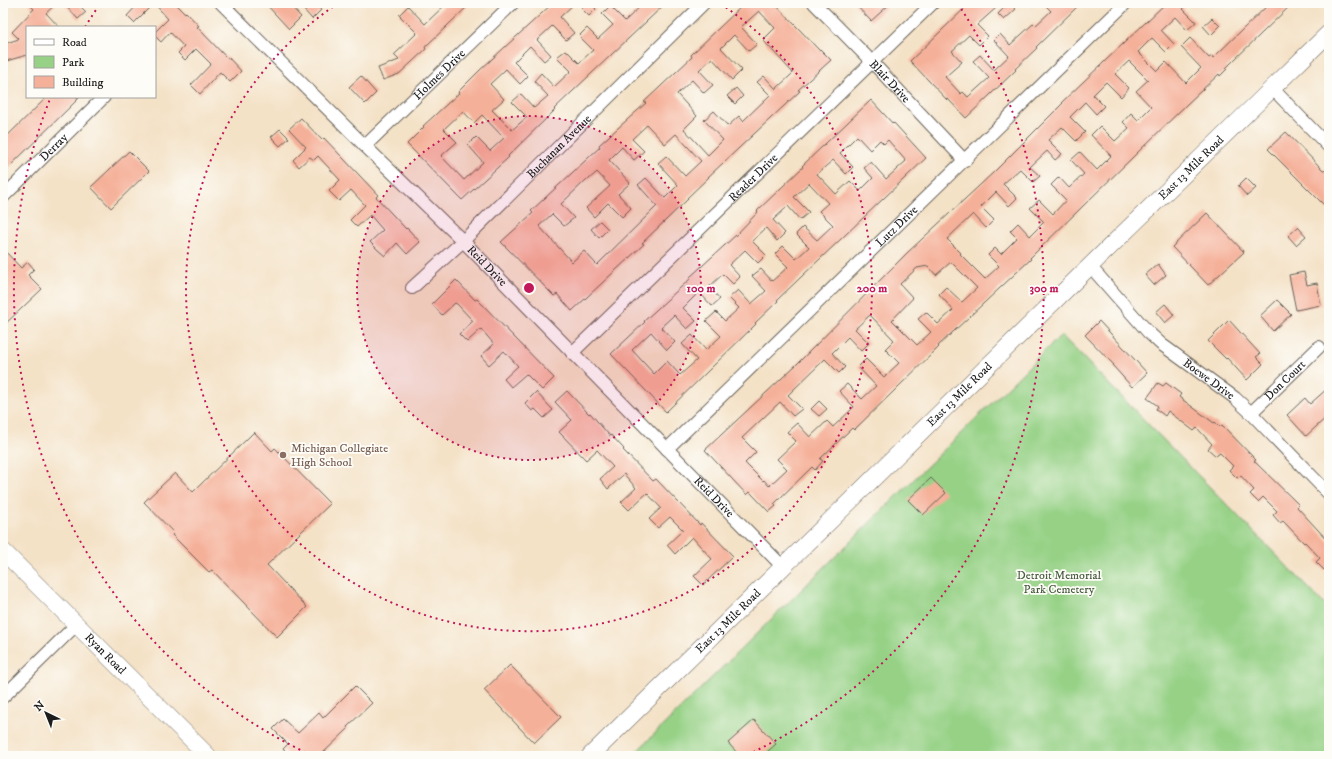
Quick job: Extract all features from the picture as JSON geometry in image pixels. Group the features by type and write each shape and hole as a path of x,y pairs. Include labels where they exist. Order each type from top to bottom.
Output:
{"main road":[{"name":"East 13 Mile Road","path":"590,756 1329,33"},
{"name":"Ryan Road","path":"3,550 208,756"}],"street":[{"name":"Reid Drive","path":"221,3 463,241 783,567"},
{"name":"Holmes Drive","path":"365,146 513,3"},
{"name":"Buchanan Avenue","path":"412,288 463,241 704,3"},
{"name":"Blair Drive","path":"814,3 965,161"},
{"name":"Reader Drive","path":"572,353 933,3"},
{"name":"Lutz Drive","path":"667,449 1126,3"},
{"path":"1272,88 1329,147"},
{"name":"Derray","path":"3,196 103,98"},
{"name":"Boewe Drive","path":"1090,266 1148,332 1161,344 1235,398 1329,494"},
{"name":"Don Court","path":"1251,414 1319,347"},
{"path":"3,697 77,624"}],"green space":[{"name":"Detroit Memorial Park Cemetery","path":"1061,335 1329,609 1329,756 632,756"}],"building":[{"path":"28,3 57,3 46,13 58,26 26,26 26,55 3,62 3,44 19,39 12,32 34,9"},
{"path":"63,3 77,3 86,12 78,19"},
{"path":"139,3 154,3 134,23 127,16"},
{"path":"154,3 175,3 185,13 186,12 199,26 197,27 241,71 230,82 220,72 200,94 191,85 211,64 196,49 185,60 178,53 184,47 170,32 161,42 156,37 156,31 168,19"},
{"path":"265,3 288,3 301,17 289,29"},
{"path":"314,3 321,10 312,19 304,10"},
{"path":"447,3 471,3 399,74 383,80 378,68 399,60 394,55 417,33 399,15 408,6 425,24"},
{"path":"553,3 575,3 560,17 574,33 566,40 552,26 537,40 551,55 544,61 530,46 514,62 528,76 520,84 506,69 490,84 504,99 492,110 512,130 527,117 512,102 521,94 534,108 548,96 534,81 541,73 554,87 571,71 557,57 566,50 579,63 593,50 579,36 587,28 598,39 613,25 602,14 610,6 625,21 644,3 666,3 554,109 555,110 508,156 509,157 462,200 407,144 424,127 423,126 459,93 458,92","holes":["463,111 474,123 482,115 504,138 490,151 476,137 468,145 483,162 464,180 441,156 457,142 444,129"]},
{"path":"586,3 590,3 596,9 589,16 581,8"},
{"path":"745,3 774,3 819,50 820,49 831,60 708,177 687,198 688,199 642,243 644,244 572,311 557,294 554,296 501,242 533,213 531,211 600,147 599,145 646,103 644,102 692,57 691,55","holes":["759,11 775,28 763,40 793,73 776,89 764,76 757,82 770,95 743,121 739,116 728,126 714,111 704,120 723,140 708,155 684,129 697,116 677,94 692,80 704,93 713,85 699,70 712,58 732,80 742,70 721,48 734,35 749,51 757,44 741,27","647,125 665,144 676,134 701,161 685,176 666,156 658,163 678,185 665,198 646,178 638,185 657,206 597,265 584,251 572,262 539,226 552,214 564,226 574,218 561,204 587,179 588,180 597,172 610,186 586,208 594,217 608,203 622,217 631,208 618,194 630,183 609,160 622,147 634,160 644,151 632,139"]},
{"path":"854,3 891,3 871,21"},
{"path":"970,3 992,3 996,8 977,25 988,36 979,45 969,35 952,51 962,62 945,77 961,94 963,92 968,97 989,78 973,61 980,55 994,70 1009,56 994,40 1000,34 1010,45 1033,24 1035,26 1051,11 1043,3 1081,3 1036,47 1037,48 1015,69 1016,70 966,118 910,61"},
{"path":"1009,3 1016,9 1004,20 998,14"},
{"path":"1166,3 1189,3 1183,9 1196,22 1187,30 1175,17 1161,30 1174,44 1166,52 1152,38 1138,52 1157,71 1166,62 1186,83 1201,68 1181,47 1190,38 1209,58 1212,56 1213,58 1270,3 1293,3 1226,68 1227,69 1220,76 1219,74 1187,104 1030,258 1031,259 938,346 939,347 854,430 852,428 820,459 823,461 815,470 812,467 774,504 776,506 769,512 750,492 747,495 705,450 797,364 907,253 995,171 1063,103 1062,102","holes":["1129,61 1148,80 1136,91 1151,107 1138,120 1131,113 1123,122 1129,128 1115,141 1100,126 1091,135 1111,156 1097,170 1080,152 1071,160 1084,174 1069,188 1059,177 1051,185 1066,200 1053,214 1039,200 1030,208 1044,222 1030,236 1018,223 1010,231 1017,238 1001,254 995,248 988,255 999,266 985,279 947,239 973,214 986,228 994,220 981,207 996,192 1009,206 1017,198 1003,184 1020,169 1033,182 1040,176 1030,167 1047,151 1055,160 1062,154 1048,140 1062,127 1076,141 1085,132 1070,117 1085,102 1096,114 1104,106 1093,95 1106,82 1121,97 1129,88 1115,74","951,262 977,288 962,302 946,287 939,294 953,310 938,324 926,312 918,319 931,332 917,345 892,320 913,298 900,284 917,268 928,266 936,275","870,315 894,340 885,349 899,363 884,377 866,359 858,367 876,386 862,399 847,384 839,391 854,407 833,427 827,421 810,437 797,423 787,432 796,441 777,459 787,469 769,486 745,463 756,452 742,438 780,402 793,416 802,409 788,395 825,359 839,373 845,367 832,353 848,337 861,351 869,343 855,329"]},
{"path":"1212,18 1220,26 1211,35 1203,26"},
{"path":"361,76 376,93 365,104 349,87"},
{"path":"736,88 743,96 735,104 727,96"},
{"path":"46,98 79,98 3,173 3,140"},
{"path":"871,100 926,158 777,300 778,301 755,323 756,324 666,412 611,354 691,278 690,277 736,235 758,212 757,211 803,167 802,166","holes":["857,136 870,150 880,140 884,144 888,140 906,161 886,179 871,162 864,168 873,178 860,191 850,181 836,194 817,174 833,160 846,174 853,167 840,153","809,183 828,203 819,211 833,225 817,240 803,227 796,234 809,247 796,259 783,246 775,254 788,267 772,281 761,269 752,276 766,291 751,304 738,290 729,298 739,308 725,321 716,312 706,321 721,336 706,350 692,335 682,344 697,360 680,375 667,361 654,374 632,350 651,332 667,350 675,342 661,327 674,315 687,329 696,321 683,308 699,292 712,306 720,299 709,287 723,274 733,284 740,277 729,265 745,250 758,263 766,255 752,241 766,228 777,241 785,233 773,220 788,206 800,220 809,212 794,197"]},
{"path":"301,118 322,140 324,138 378,195 376,197 420,242 407,254 397,243 385,256 370,242 383,230 370,215 357,227 350,220 365,205 351,190 339,201 329,191 340,180 318,156 314,160 310,157 299,167 293,160 306,147 289,129"},
{"path":"280,129 289,138 280,146 271,137"},
{"path":"1286,132 1329,175 1329,210 1268,149"},
{"path":"129,151 149,171 111,208 91,187"},
{"path":"1246,178 1256,188 1247,196 1238,186"},
{"path":"1207,213 1244,252 1208,285 1172,247"},
{"path":"600,221 608,229 599,238 591,229"},
{"path":"1298,227 1306,236 1296,245 1288,236"},
{"path":"3,249 21,268 28,262 34,269 28,275 42,289 3,326"},
{"path":"1158,264 1166,275 1154,285 1145,275"},
{"path":"1304,272 1307,285 1317,283 1321,305 1296,310 1289,275"},
{"path":"456,280 475,300 477,299 554,378 542,390 526,374 511,387 504,379 518,366 504,351 489,365 481,356 494,344 481,329 467,342 459,334 473,321 455,303 442,315 432,304"},
{"path":"1277,300 1291,314 1273,331 1260,316"},
{"path":"1165,304 1174,315 1165,323 1156,312"},
{"path":"1229,320 1260,354 1256,357 1263,364 1247,380 1227,358 1226,359 1208,341"},
{"path":"1099,321 1147,373 1132,387 1113,366 1114,365 1085,335"},
{"path":"1158,383 1163,386 1166,383 1181,394 1179,397 1220,427 1222,425 1256,460 1254,461 1299,505 1297,507 1329,542 1329,567 1328,566 1324,570 1316,562 1320,558 1283,521 1280,523 1273,515 1277,511 1263,497 1258,502 1250,494 1254,490 1240,475 1237,478 1229,470 1233,466 1220,453 1216,456 1208,449 1212,444 1197,428 1194,431 1168,411 1165,416 1156,409 1158,406 1147,398"},
{"path":"1329,387 1329,415 1306,436 1287,415 1305,398 1310,404"},
{"path":"567,391 589,414 590,413 653,481 656,479 700,525 701,523 733,556 703,585 694,576 712,559 692,537 675,554 667,545 683,530 670,517 658,528 649,519 661,508 647,493 629,510 621,502 636,488 624,474 608,489 600,479 613,467 597,450 586,460 559,432 572,420 555,402"},
{"path":"536,392 553,410 544,418 535,409 532,411 525,403"},
{"path":"819,401 827,409 819,416 811,409"},
{"path":"254,432 272,451 275,448 330,504 267,565 307,607 277,637 212,570 209,572 172,535 174,533 144,502 175,473 193,492"},
{"path":"931,478 946,493 923,515 908,500"},
{"path":"510,665 561,717 534,743 484,690"},
{"path":"355,686 372,703 347,727 348,729 320,756 289,756 283,749 288,744 273,729 283,719 298,733 319,713 323,718"},
{"path":"754,720 776,744 767,752 772,756 740,756 728,743"}],"place":[{"name":"Michigan Collegiate High School","path":"283,455"}]}
